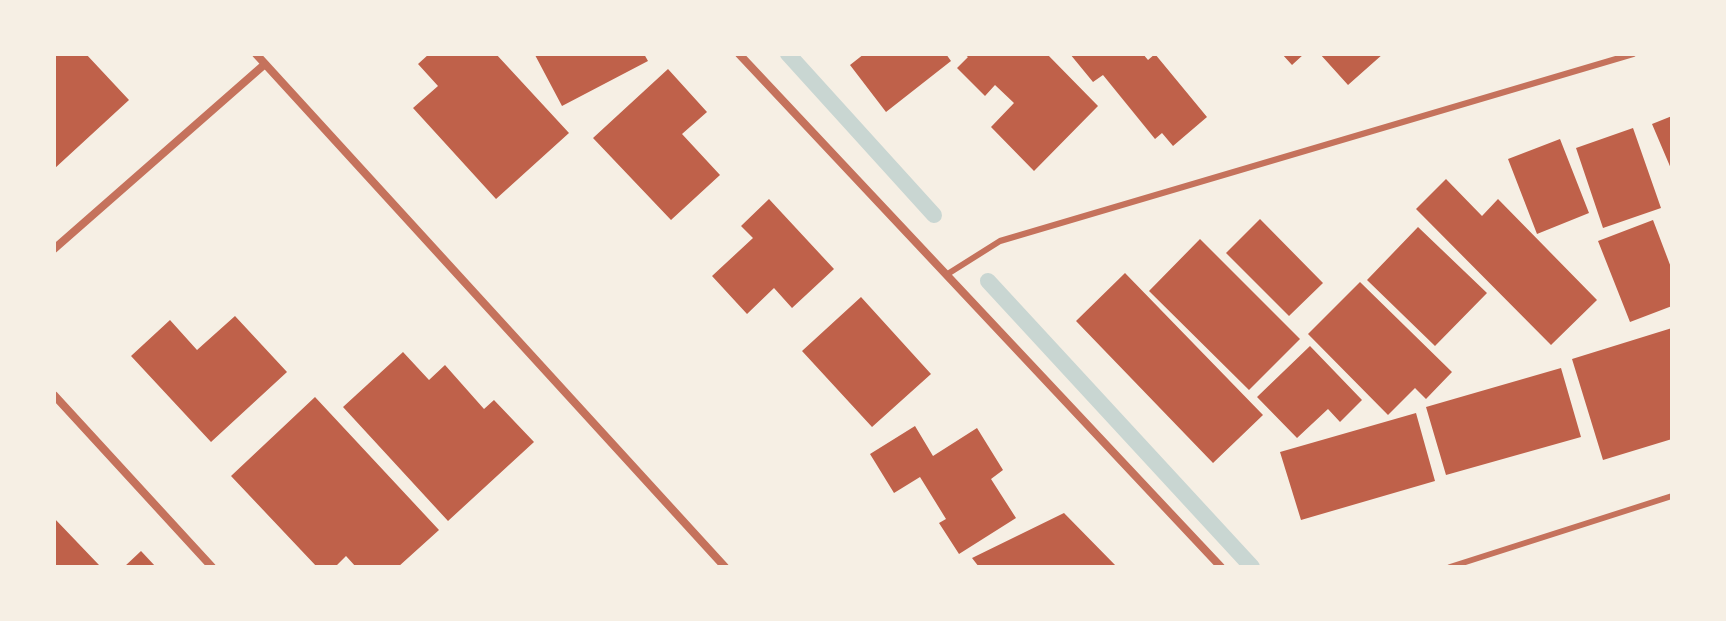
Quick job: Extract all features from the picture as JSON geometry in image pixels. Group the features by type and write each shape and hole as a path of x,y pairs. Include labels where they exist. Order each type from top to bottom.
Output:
{"street":[{"path":"256,54 725,567"},
{"path":"739,54 1221,567"},
{"path":"54,249 265,64"},
{"path":"54,395 212,567"}],"lane":[{"path":"945,276 1000,241 1633,54"},
{"path":"1450,567 1672,496"}],"building":[{"path":"54,54 86,54 129,100 54,169"},
{"path":"429,54 496,54 569,133 496,199 413,108 438,86 418,64"},
{"path":"644,54 648,61 562,106 535,55"},
{"path":"864,54 946,54 951,61 886,112 850,65"},
{"path":"964,54 1047,54 1098,106 1034,171 991,127 1014,103 995,85 985,96 957,68 968,57"},
{"path":"1070,54 1143,54 1148,60 1155,54 1207,117 1173,146 1162,133 1155,139 1103,75 1093,82"},
{"path":"1282,54 1304,54 1292,65"},
{"path":"1320,54 1383,54 1348,85"},
{"path":"668,69 707,112 682,134 720,175 671,220 593,138"},
{"path":"1672,116 1672,171 1652,124"},
{"path":"1633,128 1661,208 1603,228 1576,148"},
{"path":"1560,139 1589,213 1537,234 1508,159"},
{"path":"1446,179 1482,216 1498,199 1597,300 1551,345 1416,209"},
{"path":"769,199 834,269 792,308 774,288 747,314 712,276 753,238 741,226"},
{"path":"1260,219 1323,283 1289,316 1226,253"},
{"path":"1653,220 1672,270 1672,306 1630,322 1598,241"},
{"path":"1418,227 1487,293 1435,346 1367,280"},
{"path":"1200,239 1300,339 1249,390 1149,291"},
{"path":"1125,273 1263,415 1213,463 1076,321"},
{"path":"1360,282 1452,372 1426,399 1415,388 1388,415 1308,334"},
{"path":"861,297 931,374 872,427 802,351"},
{"path":"235,316 287,372 211,442 131,356 170,320 197,350"},
{"path":"1672,328 1672,439 1603,460 1572,359"},
{"path":"1310,346 1362,400 1340,422 1328,409 1297,438 1257,397"},
{"path":"403,352 429,380 445,365 484,409 494,400 534,442 448,521 343,407"},
{"path":"1561,368 1581,437 1446,475 1426,407"},
{"path":"315,397 439,530 398,567 356,567 346,556 335,567 317,567 231,476"},
{"path":"1416,413 1435,481 1301,520 1280,452"},
{"path":"915,426 933,456 977,428 1003,470 991,479 1016,518 959,554 939,523 946,519 920,477 894,493 870,454"},
{"path":"1064,513 1117,567 979,567 972,558"},
{"path":"54,518 99,565 98,567 54,567"},
{"path":"141,551 156,567 124,567"}],"waterway":[{"path":"788,54 934,215"},
{"path":"988,281 1252,567"}]}
